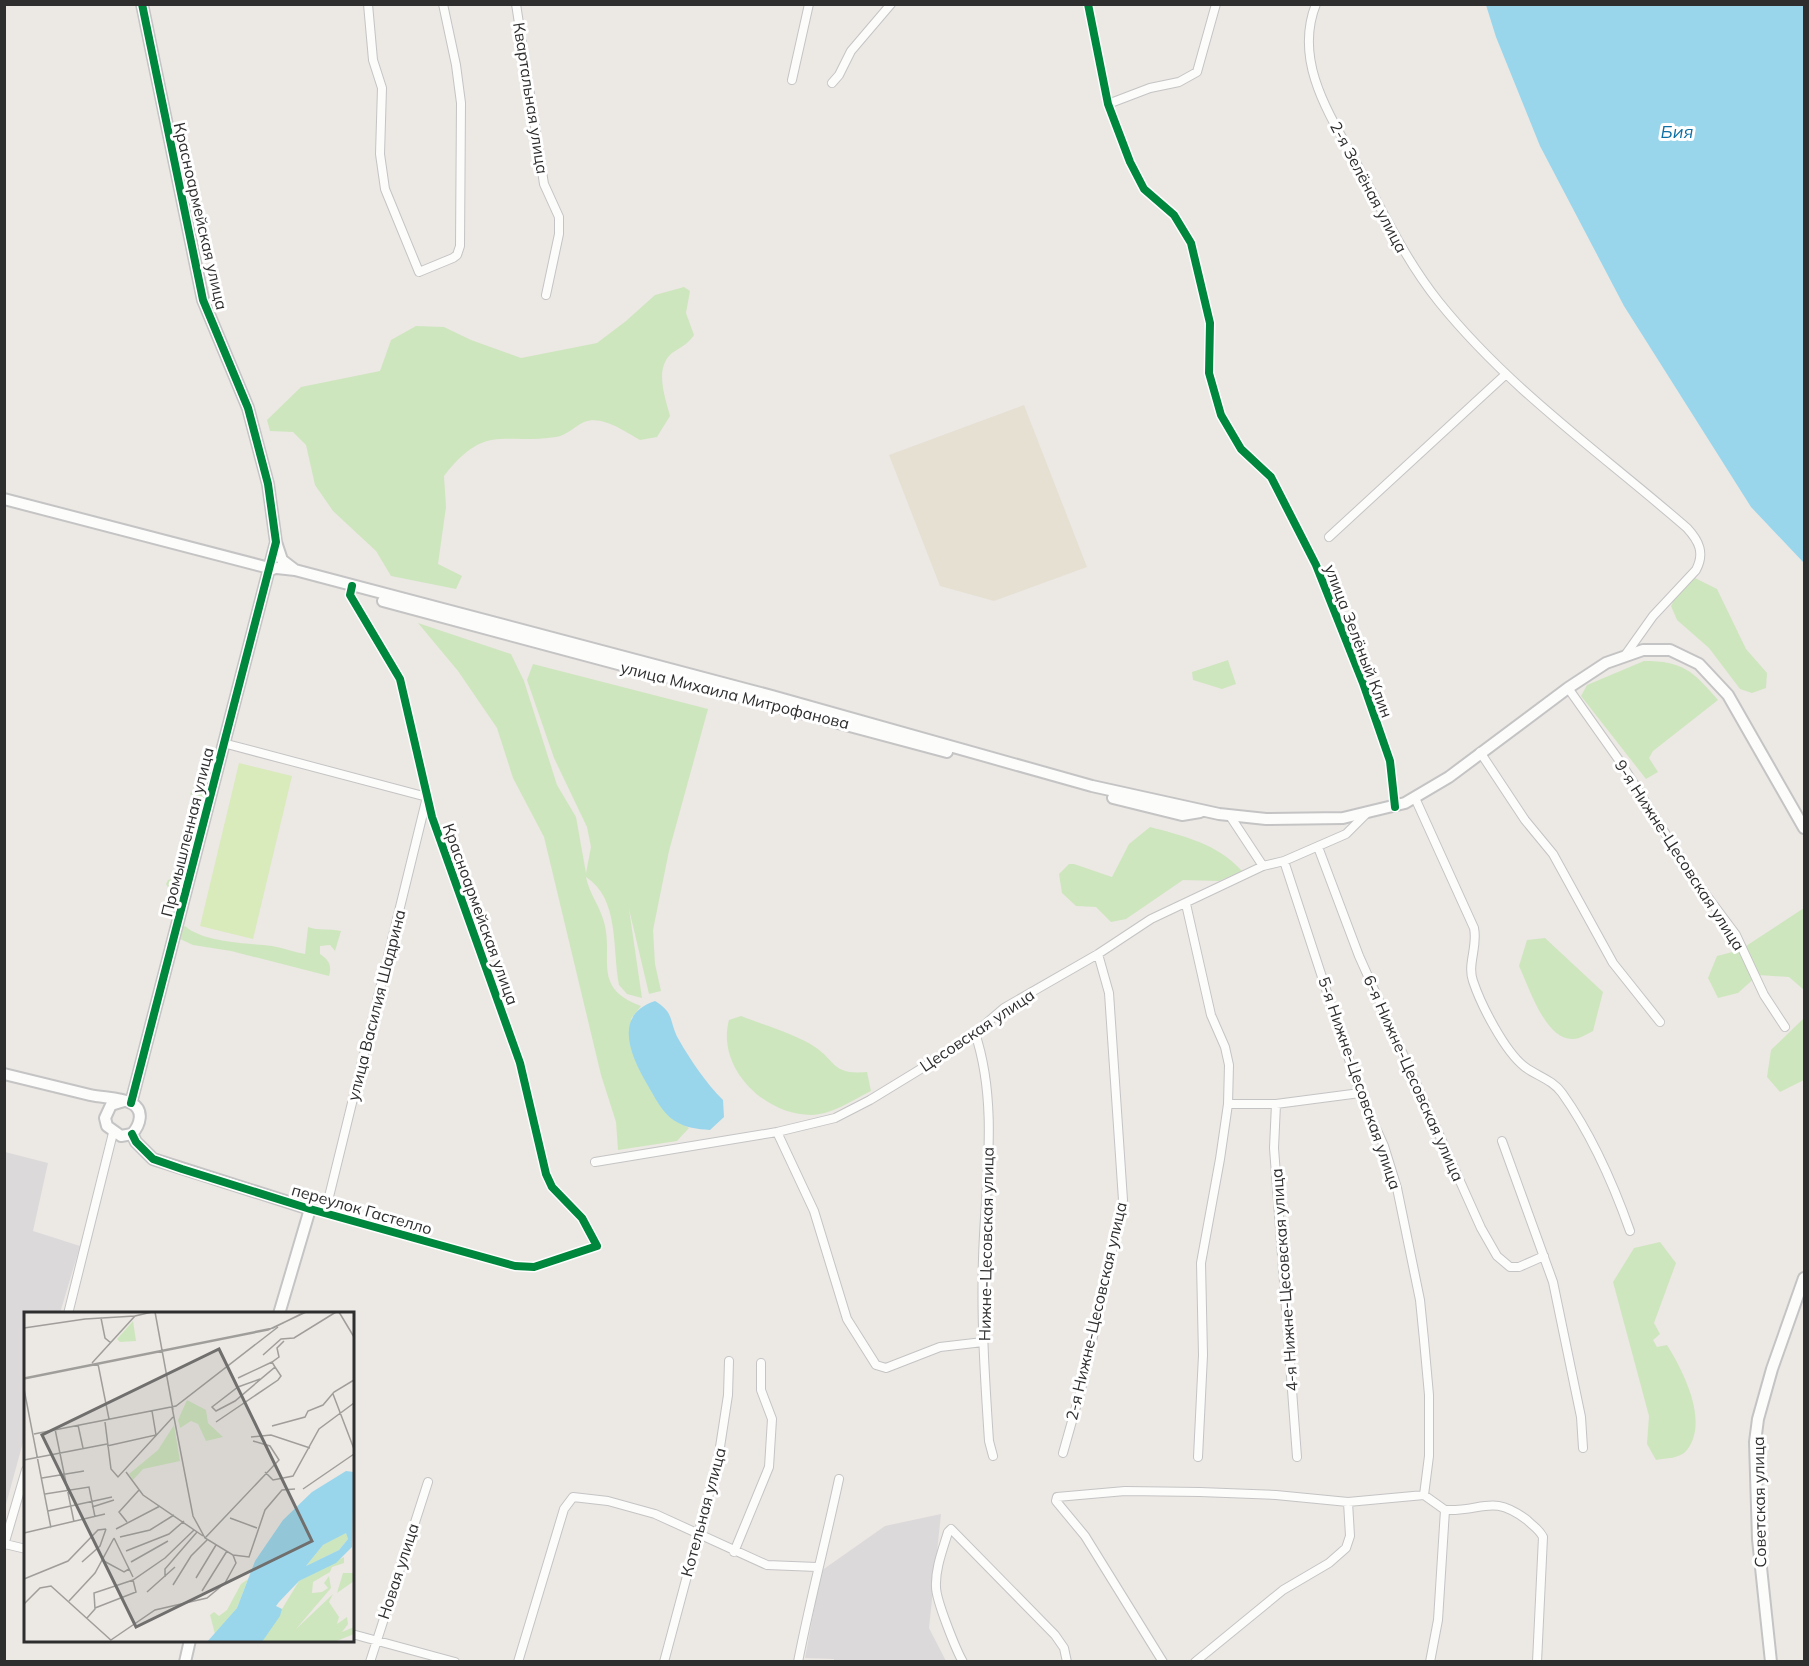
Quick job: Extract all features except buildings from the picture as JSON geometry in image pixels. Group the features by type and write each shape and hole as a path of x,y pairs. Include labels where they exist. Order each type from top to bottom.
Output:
{"main road":[{"name":"Красноармейская улица","path":"142,4 203,300 248,408 268,484 275,539 268,567"},
{"name":"улица Михаила Митрофанова","path":"4,498 593,654 894,729 1060,778 1230,816 1308,820 1366,814 1395,807 1415,798 1568,687"},
{"path":"275,539 282,560 295,570"},
{"name":"улица Михаила Митрофанова","path":"268,567 295,570 351,589"},
{"name":"Промышленная улица","path":"127,1102 268,567"},
{"path":"1568,687 1626,654 1643,650 1670,650 1686,656 1706,671 1728,695 1751,730 1804,828"},
{"path":"4,1074 127,1102 140,1114 140,1122 122,1134 107,1126 93,1095"},
{"path":"105,1118 111,1105 127,1102"},
{"name":"переулок Гастелло","path":"122,1134 153,1159 310,1209"},
{"path":"280,1312 310,1209"},
{"name":"Советская улица","path":"1771,1662 1758,1539 1755,1442 1758,1419 1772,1369 1804,1278"},
{"path":"185,1662 190,1642"}],"street":[{"path":"368,4 373,60 382,88 380,154 385,189 419,272 453,258 457,255 460,246 461,102 443,4"},
{"name":"Квартальная улица","path":"516,4 544,184 559,217 560,234 546,295"},
{"path":"792,80 809,4"},
{"path":"832,83 839,75 851,51 891,4"},
{"name":"улица Зелёный Клин","path":"1088,4 1108,104 1130,162 1144,189 1174,215 1191,243 1210,323 1209,373 1221,415 1241,449 1271,477 1316,565 1364,683 1390,760 1395,807"},
{"path":"1108,104 1150,88 1179,82 1197,72 1216,4"},
{"name":"2-я Зелёная улица","path":"1316,4 1312,16 1309,45 1321,100 1404,254 1439,302 1505,375 1687,528 1700,548 1700,563 1696,570 1653,616 1626,654"},
{"path":"1329,537 1505,375"},
{"name":"Красноармейская улица","path":"351,589 400,679 427,797 520,1063 546,1174 552,1187 582,1218 597,1246"},
{"name":"9-я Нижне-Цесовская улица","path":"1568,687 1627,772 1692,876 1736,935 1764,995 1785,1027"},
{"path":"223,743 427,797"},
{"path":"1480,752 1525,820 1553,854 1613,963 1660,1022"},
{"name":"улица Василия Шадрина","path":"325,1213 427,797"},
{"path":"1415,798 1474,928 1476,946 1471,967 1474,983 1500,1035 1517,1059 1561,1092 1612,1182 1630,1231"},
{"name":"Цесовская улица","path":"595,1162 777,1132 835,1118 870,1100 975,1033 1004,1008 1098,954 1152,919 1263,866 1284,861 1346,834 1366,814"},
{"path":"1230,816 1263,866"},
{"name":"6-я Нижне-Цесовская улица","path":"1318,847 1359,956 1481,1227 1497,1256 1510,1267 1519,1267 1544,1256"},
{"name":"5-я Нижне-Цесовская улица","path":"1284,861 1360,1093 1392,1170 1406,1230 1424,1340 1429,1395 1429,1452 1424,1495"},
{"path":"1186,904 1211,1015 1228,1055 1228,1104 1201,1263 1203,1355 1198,1457"},
{"name":"2-я Нижне-Цесовская улица","path":"1063,1453 1083,1382 1123,1200 1109,993 1098,954"},
{"name":"Нижне-Цесовская улица","path":"975,1033 982,1055 989,1115 983,1342 989,1441 993,1456"},
{"path":"1228,1104 1275,1104 1360,1093"},
{"name":"4-я Нижне-Цесовская улица","path":"1275,1104 1274,1148 1297,1457"},
{"path":"777,1132 814,1211 847,1319 876,1365 886,1368 940,1347 983,1342"},
{"path":"69,1312 122,1134"},
{"path":"1502,1141 1552,1282 1578,1406 1583,1448"},
{"name":"переулок Гастелло","path":"310,1209 515,1266 534,1267 597,1246"},
{"name":"Котельная улица","path":"664,1662 724,1427 729,1360"},
{"path":"734,1552 769,1467 772,1419 761,1390 761,1363"},
{"path":"24,1477 5,1545 24,1549"},
{"path":"798,1662 817,1567 827,1538 839,1479"},
{"name":"Новая улица","path":"370,1662 375,1640 428,1482"},
{"path":"1163,1662 1085,1536 1055,1499 1062,1495 1125,1491 1276,1495 1348,1502 1424,1495 1445,1510 1495,1504 1512,1510 1540,1530 1543,1537 1537,1662"},
{"path":"518,1662 564,1509 573,1497 598,1498 655,1514 734,1552 767,1565 817,1567"},
{"path":"1195,1662 1283,1590 1329,1563 1346,1548 1350,1536 1348,1502"},
{"path":"1430,1662 1437,1620 1445,1510"},
{"path":"963,1662 953,1645 936,1592 939,1568 948,1532 951,1529 1055,1635 1064,1648 1067,1662"},
{"path":"354,1635 455,1662"}],"shaded area":[{"path":"1024,405 1087,567 994,601 940,586 889,455"},
{"path":"5,1152 48,1163 33,1231 80,1246 60,1312 24,1312 24,1439 5,1508"},
{"path":"941,1514 929,1628 946,1661 834,1662 834,1659 805,1658 821,1571 885,1526"}],"green space":[{"path":"684,287 690,291 686,313 694,335 686,344 672,353 663,366 662,383 670,416 657,437 640,440 614,425 591,420 556,437 483,442 459,459 444,476 446,507 438,564 462,576 456,589 391,576 376,551 333,511 315,485 306,445 293,432 270,431 267,420 301,387 380,371 391,340 416,326 444,327 471,340 521,358 597,343 655,295"},
{"path":"1695,578 1717,589 1746,649 1767,673 1766,688 1752,693 1740,689 1709,648 1677,620 1671,606 1680,588"},
{"path":"418,623 511,654 524,681 557,785 576,817 586,873 591,847 587,827 554,758 527,680 533,664 708,709 669,851 653,930 655,964 661,991 649,994 629,909 642,998 627,994 619,985 610,911 597,886 586,877 606,930 609,979 615,989 625,998 641,1006 631,1019 649,1081 664,1108 689,1128 677,1141 618,1150 616,1122 601,1075 544,837 513,778 497,728 458,671"},
{"path":"1228,660 1236,684 1222,689 1193,680 1192,672"},
{"path":"1644,661 1668,663 1686,670 1694,675 1718,700 1653,751 1649,758 1658,772 1646,779 1581,696 1587,685"},
{"path":"239,763 292,776 253,939 200,926"},
{"path":"194,787 205,789 178,893 171,892 166,884 168,880 176,878 197,798 190,794"},
{"path":"1150,827 1200,842 1222,854 1242,871 1219,881 1183,880 1126,919 1111,922 1096,907 1076,906 1062,893 1059,874 1069,864 1112,877 1129,844"},
{"path":"1804,908 1804,990 1789,977 1758,975 1738,993 1718,998 1708,978 1717,956 1740,950"},
{"path":"185,926 193,932 215,939 272,946 305,954 308,927 341,931 335,951 330,945 320,946 320,954 330,966 329,976 231,951 193,945 180,939 181,928"},
{"path":"1545,938 1603,992 1593,1031 1580,1038 1562,1037 1554,1031 1539,1010 1519,966 1527,940"},
{"path":"741,1016 808,1043 841,1069 867,1072 871,1091 826,1113 811,1115 793,1113 777,1107 748,1085 737,1071 730,1055 727,1038 729,1020"},
{"path":"1804,1018 1804,1080 1780,1092 1767,1077 1771,1050"},
{"path":"1660,1242 1676,1263 1654,1323 1660,1334 1653,1340 1657,1347 1667,1345 1687,1383 1692,1397 1696,1426 1693,1439 1684,1453 1677,1457 1656,1460 1647,1444 1649,1416 1613,1282 1634,1248"}],"water":[{"name":"Бия","path":"1486,5 1804,5 1804,563 1751,507 1624,306 1540,146 1496,37"},
{"path":"655,1001 669,1014 676,1033 689,1056 723,1100 724,1117 710,1130 687,1127 671,1118 656,1099 635,1061 629,1037 630,1026 634,1016 642,1007"}],"cycle path":[{"path":"131,1103 276,542 268,484 248,408 203,300 142,4"},
{"path":"1088,4 1108,104 1130,162 1144,189 1174,215 1191,243 1210,323 1209,373 1221,415 1241,449 1271,477 1316,565 1363,683 1390,761 1395,807"},
{"path":"132,1134 136,1142 153,1159 182,1169 310,1209 515,1266 534,1267 597,1246 582,1218 552,1187 546,1174 520,1063 432,817 400,679 350,595 352,586"}]}
